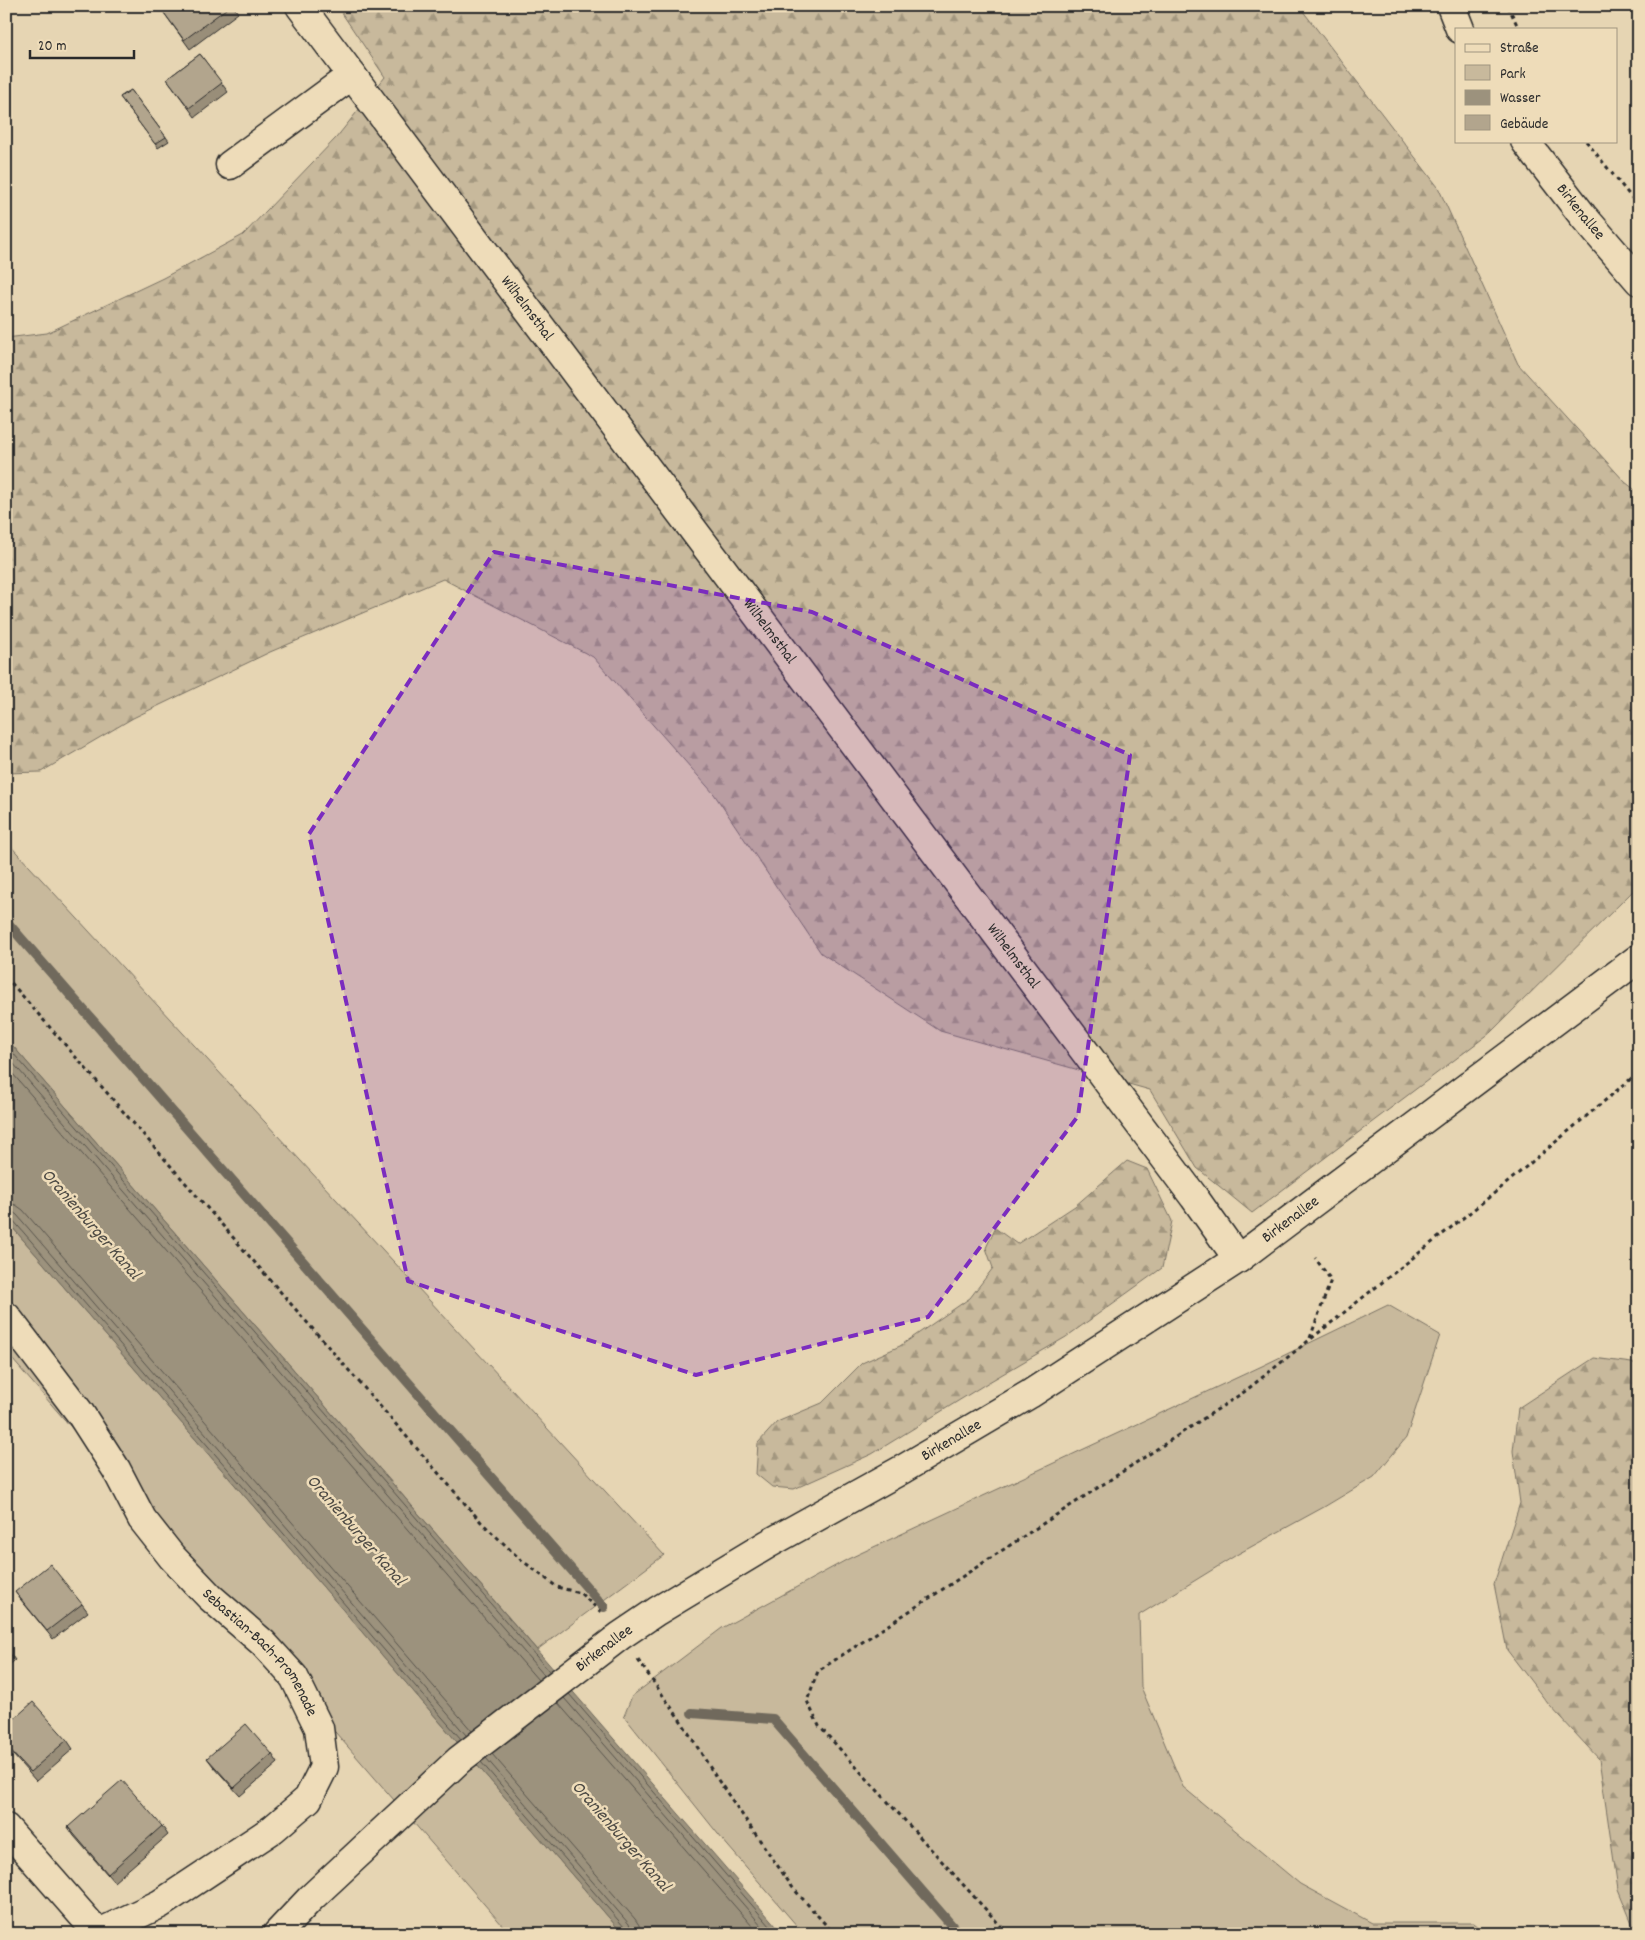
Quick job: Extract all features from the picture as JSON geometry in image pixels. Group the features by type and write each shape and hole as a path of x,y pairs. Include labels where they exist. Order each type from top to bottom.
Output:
{"street":[{"name":"Wilhelmsthal","path":"300,6 1194,1197 1238,1259"},
{"path":"1451,6 1460,28"},
{"path":"230,165 352,75"},
{"name":"Birkenallee","path":"1526,142 1583,216 1639,281"},
{"name":"Birkenallee","path":"277,1934 311,1898 459,1760 620,1636 657,1611 768,1544 903,1469 1030,1394 1238,1259 1639,958"},
{"name":"Sebastian-Bach-Promenade","path":"6,1316 80,1413 116,1469 142,1519 172,1557 210,1597 263,1643 294,1677 319,1728 324,1766 308,1799 273,1829 160,1904 98,1933"},
{"path":"6,1828 98,1933"}],"path":[{"path":"1508,6 1519,28"},
{"path":"1587,142 1594,154 1639,207"},
{"path":"6,976 481,1522 520,1559 557,1587 580,1593 604,1615 620,1636"},
{"path":"1008,1934 819,1726 807,1700 818,1671 1244,1392 1502,1186 1639,1072"},
{"path":"1309,1340 1331,1280 1315,1258"},
{"path":"638,1660 793,1888 834,1934"}],"highlighted area":[{"path":"494,552 812,612 1130,755 1078,1116 928,1317 696,1375 408,1281 309,834"}],"green space":[{"path":"337,6 1299,6 1438,187 1518,364 1625,482 1639,493 1639,885 1490,1033 1252,1213 1197,1168 1150,1090 940,1031 821,953 714,794 593,657 443,579 270,652 133,718 41,772 6,773 6,338 47,333 163,278 243,235 336,138 385,77"},
{"path":"6,841 664,1555 537,1650 6,1038"},
{"path":"1127,1161 1147,1169 1172,1221 1162,1268 1066,1337 872,1454 794,1489 772,1487 756,1474 758,1443 777,1422 822,1403 862,1363 900,1346 970,1298 993,1268 986,1248 995,1228 1017,1244 1075,1206"},
{"path":"6,1220 623,1934 510,1934 6,1352"},
{"path":"1388,1305 1440,1335 1406,1438 1374,1477 1238,1554 1139,1615 1141,1687 1183,1787 1300,1884 1372,1923 1473,1923 1486,1934 804,1934 722,1839 624,1716 632,1696 722,1628 848,1559 1262,1366"},
{"path":"1594,1358 1639,1364 1639,1929 1634,1928 1618,1889 1599,1759 1549,1705 1507,1650 1494,1584 1520,1503 1513,1451 1518,1408"}],"water":[{"name":"Oranienburger Kanal","path":"6,1038 783,1934 623,1934 6,1220"}],"building":[{"path":"159,6 230,6 184,40"},
{"path":"200,54 222,83 189,108 167,79"},
{"path":"131,90 166,137 155,144 120,97"},
{"path":"50,1564 82,1604 47,1631 15,1592"},
{"path":"33,1702 67,1740 30,1772 6,1746 6,1726"},
{"path":"246,1724 272,1754 234,1788 207,1758"},
{"path":"122,1780 162,1826 108,1874 68,1827"}],"waterway":[{"path":"6,921 604,1607"},
{"path":"692,1713 773,1719 959,1934"}]}
